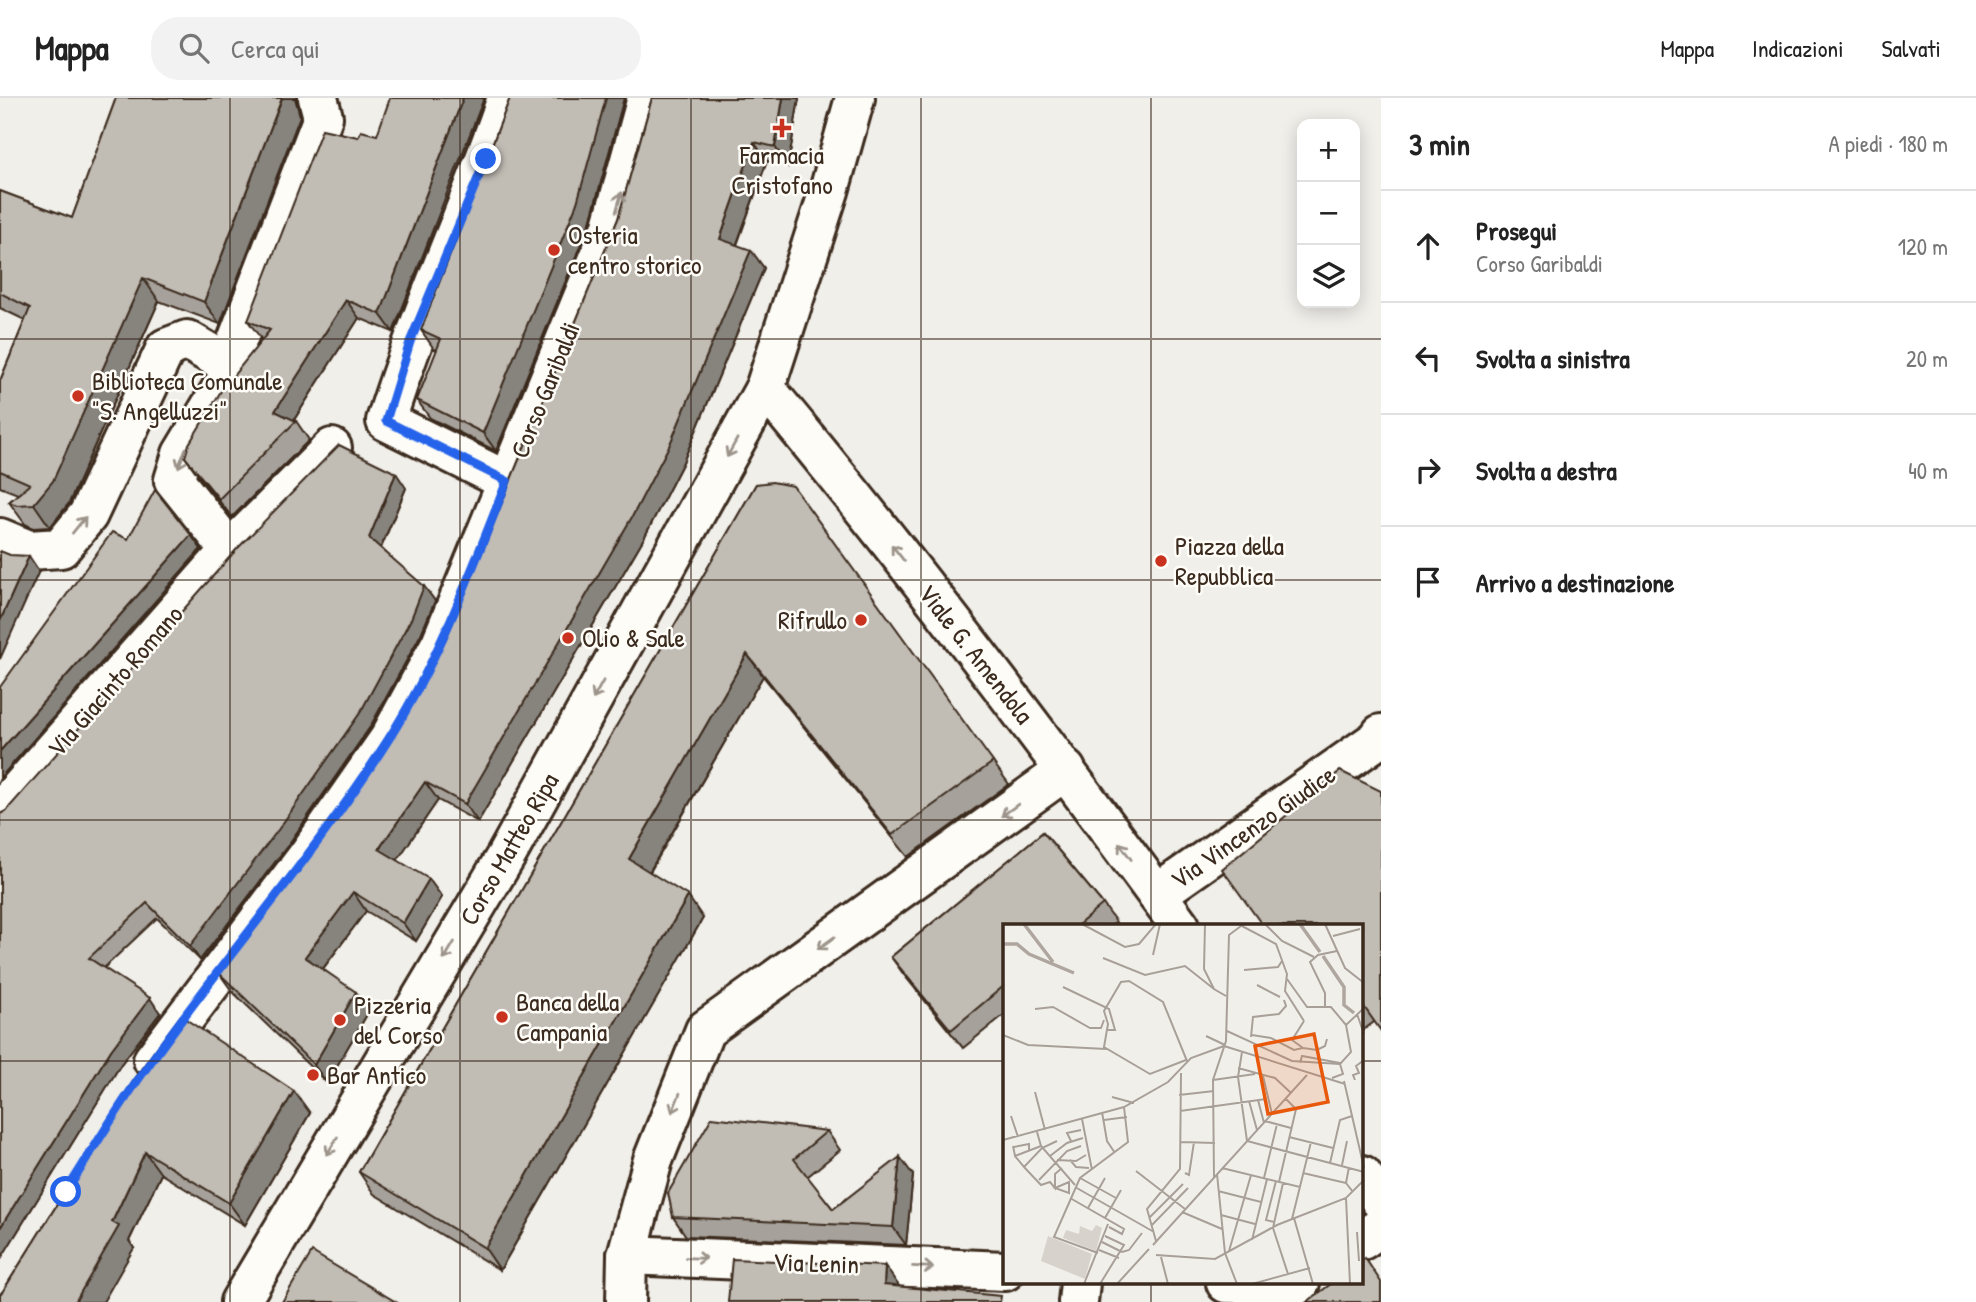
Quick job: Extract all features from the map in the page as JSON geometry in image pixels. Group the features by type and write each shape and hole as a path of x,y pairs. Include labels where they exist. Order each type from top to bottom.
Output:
{"street":[{"path":"229,550 174,480 182,454 229,376 228,364 323,117 318,98"},
{"path":"507,98 486,159 410,342 386,421 507,481"},
{"name":"Corso Garibaldi","path":"133,1087 306,858 389,739 441,643 611,229 647,98"},
{"path":"765,388 829,191 855,98"},
{"path":"0,538 29,550 61,548 88,515 166,348 187,340 228,364"},
{"name":"Viale G. Amendola","path":"765,388 841,480 1066,770 1179,924"},
{"name":"Corso Matteo Ripa","path":"240,1302 506,856 765,388"},
{"name":"Via Giacinto Romano","path":"0,811 229,550 332,448"},
{"name":"Via Vincenzo Giudice","path":"1157,894 1380,738"},
{"path":"601,1302 627,1255 653,1160 705,1030 1066,770"},
{"path":"1364,1178 1381,1201"},
{"path":"1364,1239 1381,1227"},
{"path":"626,1302 627,1255"},
{"name":"Via Lenin","path":"627,1255 1003,1271"},
{"path":"1078,1302 1080,1284"},
{"path":"1249,1284 1299,1284"}],"building":[{"path":"116,98 282,98 204,302 143,278 53,481 34,504 17,505 9,502 30,484 0,471 0,381 30,308 0,293 0,191 72,218"},
{"path":"390,98 463,98 380,314 346,300 275,411 296,421 219,499 185,457 189,444 221,391 270,330 248,321 322,129 358,137 361,131 377,135"},
{"path":"510,98 606,98 577,203 483,433 417,400 441,339 421,330"},
{"path":"652,98 783,98 775,147 754,142 720,239 751,250 670,444 632,517 465,804 425,782 379,849 429,879 403,923 353,892 305,957 356,992 314,1065 219,973 311,852 394,733 447,635 618,219"},
{"path":"339,445 396,473 369,538 424,586 411,619 360,713 278,830 190,946 147,903 89,958 150,998 111,1050 0,1228 0,814 6,811 236,550"},
{"path":"772,482 793,486 993,762 892,835 747,654 629,859 688,896 485,1248 359,1172 756,484"},
{"path":"155,490 191,535 0,751 0,687 112,532 128,539"},
{"path":"0,551 10,555 29,556 0,621"},
{"path":"1340,771 1381,791 1381,1031 1364,1007 1364,924 1262,924 1222,869"},
{"path":"1043,832 1103,904 1079,924 1003,924 1003,987 951,1030 891,957"},
{"path":"181,1016 294,1091 229,1203 145,1152 112,1222 119,1226 75,1302 0,1302 0,1294 143,1067"},
{"path":"712,1117 827,1131 794,1159 833,1209 900,1157 893,1227 673,1217 668,1193"},
{"path":"312,1252 396,1302 282,1302"},
{"path":"732,1259 885,1266 884,1285 1001,1296 1000,1302 728,1302"},
{"path":"1364,1259 1381,1282 1381,1302 1307,1302 1331,1284 1364,1284"}],"place":[{"name":"Farmacia Cristofano","path":"782,128"},
{"name":"Osteria centro storico","path":"554,250"},
{"name":"Biblioteca Comunale \"S. Angelluzzi\"","path":"78,396"},
{"name":"Piazza della Repubblica","path":"1161,561"},
{"name":"Rifrullo","path":"861,620"},
{"name":"Olio & Sale","path":"568,638"},
{"name":"Banca della Campania","path":"502,1017"},
{"name":"Pizzeria del Corso","path":"340,1020"},
{"name":"Bar Antico","path":"313,1075"}],"route":[{"path":"66,1192 140,1076 306,858 389,739 441,643 495,513 507,481 386,421 410,342 486,159"}]}
